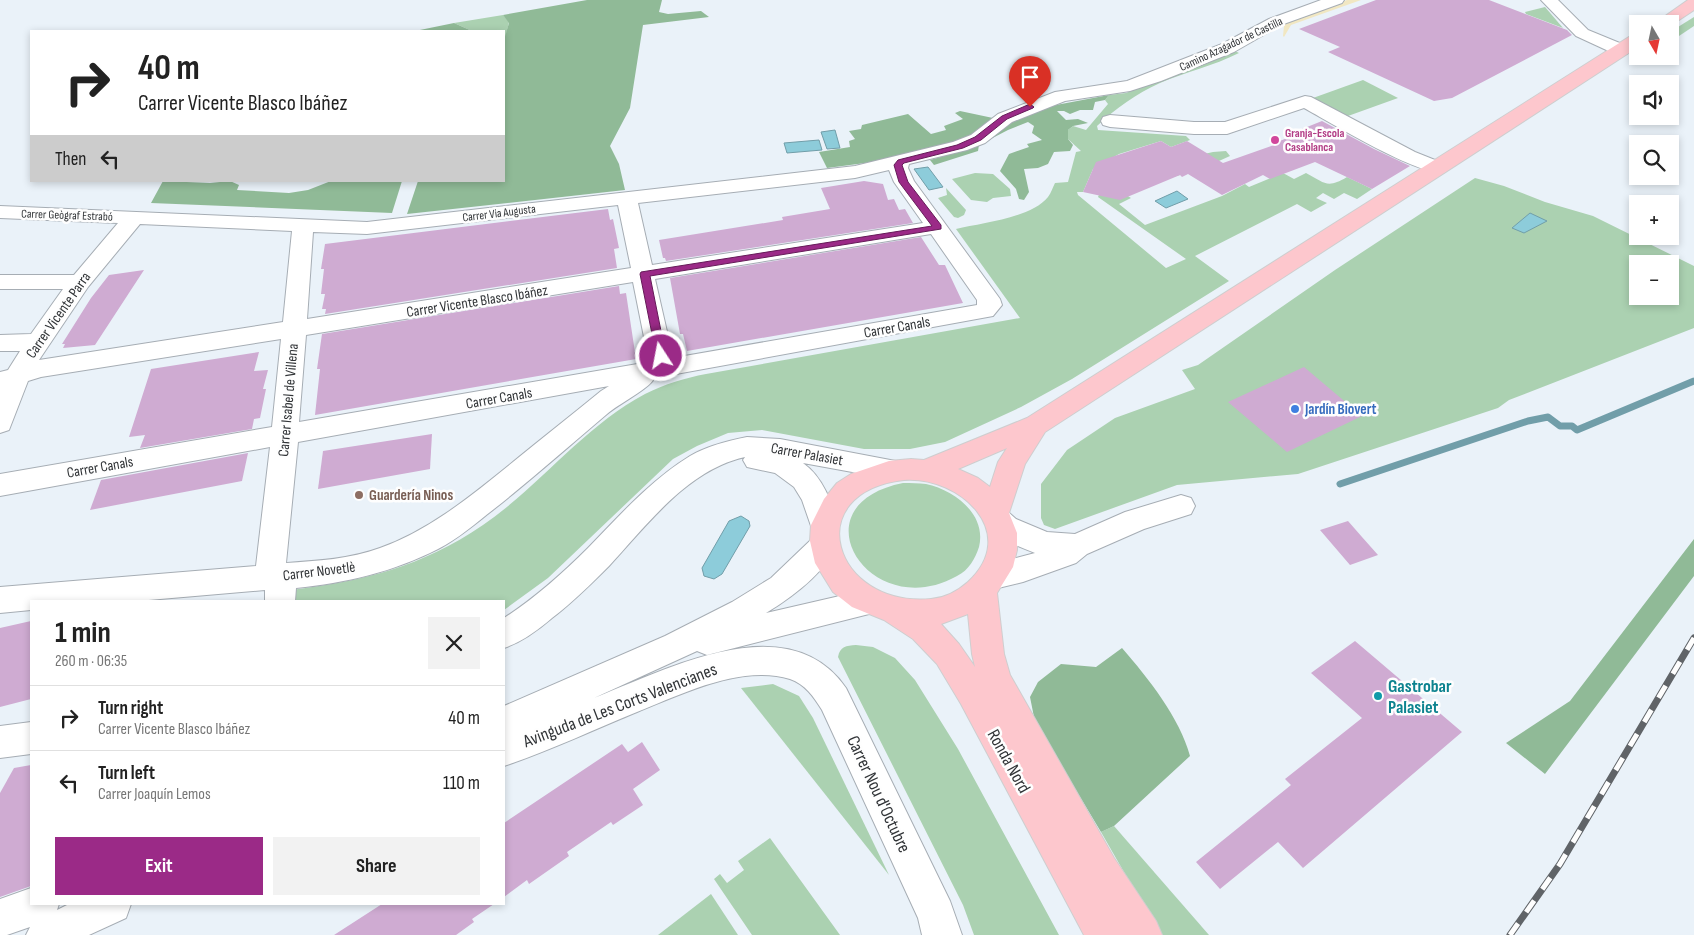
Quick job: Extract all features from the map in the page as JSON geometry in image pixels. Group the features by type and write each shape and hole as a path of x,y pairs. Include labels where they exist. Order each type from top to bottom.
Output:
{"main road":[{"path":"1676,15 1694,3"},
{"path":"926,470 1036,426 1629,44"},
{"path":"996,516 1012,462 1036,426"},
{"path":"896,470 926,470 947,476 967,485 983,497 996,516 1003,534 1002,556 988,584 962,603 938,611 913,613 879,605 852,591 838,577 829,561 825,535 838,500 853,486 874,476 896,470"},
{"name":"Ronda Nord","path":"988,584 988,654 995,679 1101,871 1142,935"},
{"name":"Ronda Nord","path":"879,605 924,628 939,643 985,716 1078,888 1106,935"}],"street":[{"name":"Camino Azagador de Castilla","path":"902,172 978,139 1005,118 1054,98 1130,86 1191,64 1228,48 1262,28 1336,0"},
{"path":"1549,0 1582,33 1629,44"},
{"path":"1110,121 1194,128 1228,128 1305,101 1408,156 1438,168"},
{"name":"Carrer Via Augusta","path":"134,218 367,228 862,171 888,175 902,172"},
{"path":"902,172 938,227"},
{"path":"627,198 663,368"},
{"name":"Carrer Geògraf Estrabó","path":"0,212 134,218"},
{"name":"Carrer Vicente Parra","path":"0,423 8,379 38,342 80,282 134,218"},
{"name":"Carrer Isabel de Villena","path":"271,590 303,224"},
{"name":"Carrer Vicente Blasco Ibáñez","path":"8,379 39,369 938,227"},
{"name":"Carrer Canals","path":"0,485 981,313 988,309 989,302 938,227"},
{"path":"0,282 80,282"},
{"path":"0,342 38,342"},
{"name":"Carrer Novetlè","path":"0,600 271,590 332,572 383,560 429,540 457,522 610,397 663,368"},
{"path":"574,385 587,387 592,395 589,414"},
{"name":"Carrer Palasiet","path":"505,633 520,625 568,586 669,487 705,459 725,451 745,447 780,448 896,470"},
{"name":"Carrer Palasiet","path":"669,487 720,463 748,459 776,462 788,466 811,487 819,501 825,535"},
{"path":"988,584 1066,554 1076,546 1135,520 1181,506"},
{"path":"996,516 1006,527 1044,544 1076,546"},
{"name":"Avinguda de Les Corts Valencianes","path":"670,651 777,591 825,535"},
{"name":"Avinguda de Les Corts Valencianes","path":"505,722 582,686 670,651 793,619 879,605"},
{"name":"Avinguda de Les Corts Valencianes","path":"505,750 701,671 735,662 763,660 797,667"},
{"name":"Carrer Nou d'Octubre","path":"797,667 820,680 834,699 936,915 942,935"},
{"path":"0,742 30,738"},
{"path":"0,918 37,905"},
{"path":"46,935 110,905"}],"green space":[{"path":"587,0 662,0 659,12 668,14 701,11 709,17 643,25 630,108 610,146 619,164 625,190 407,214 418,182 505,182 505,37 509,23 503,15"},
{"path":"1545,7 1563,28 1525,12"},
{"path":"503,15 509,22 505,40 505,30 470,30 454,23"},
{"path":"1694,17 1694,26 1679,36 1679,26"},
{"path":"454,23 470,30 420,30"},
{"path":"1233,50 1239,53 1160,83 1119,107 1097,126 1098,130 1186,136 1190,140 1171,147 1161,141 1119,154 1093,169 1083,192 1077,192 1078,195 1166,268 1186,259 1098,197 1107,176 1213,152 1226,151 1230,156 1199,170 1120,191 1131,198 1119,204 1145,225 1222,196 1245,184 1249,187 1283,173 1294,179 1306,173 1322,182 1330,184 1347,177 1372,189 1357,199 1344,193 1334,199 1323,193 1316,198 1327,203 1311,212 1297,204 1195,256 1229,281 1072,379 1021,407 945,442 910,449 864,449 762,430 728,433 697,446 673,459 548,578 505,609 505,600 289,600 291,590 367,577 391,570 437,552 460,539 504,510 602,423 645,394 660,387 706,374 1020,318 956,229 1005,219 1030,210 1048,197 1055,183 1068,182 1076,152 1081,151 1068,139 1068,130 1073,126 1086,130 1108,104 1105,100 1109,95 1126,93"},
{"path":"1363,80 1398,98 1348,116 1313,98"},
{"path":"1109,95 1105,100 1095,102 1093,110 1080,110 1070,114 1064,111 1057,111 1066,120 1078,119 1088,123 1073,126 1068,130 1068,139 1073,145 1070,151 1054,152 1048,164 1038,168 1024,169 1029,192 1024,200 1019,199 1016,189 1000,171 1009,154 1029,147 1027,144 1042,140 1032,133 1034,126 1028,122 979,145 978,151 934,165 930,160 951,154 980,141 1015,120 1056,105"},
{"path":"960,111 993,118 967,139 911,157 827,168 819,152 850,147 849,141 855,139 849,131 861,129 862,125 908,114 931,134 946,130 944,126 963,119 955,113"},
{"path":"975,173 993,174 1010,189 1011,196 993,198 987,202 971,200 952,179"},
{"path":"1475,178 1593,216 1629,234 1629,245 1652,245 1672,255 1629,255 1629,305 1679,305 1679,259 1694,266 1694,328 1509,400 1498,408 1298,474 1177,485 1055,529 1044,525 1041,518 1041,484 1067,450 1115,418 1195,389 1182,370 1198,365 1335,270"},
{"path":"162,182 232,182 239,185 237,190 289,193 308,190 328,182 402,182 392,213 151,203"},
{"path":"946,188 966,210 964,215 958,218 954,217 938,198 947,195"},
{"path":"903,483 918,483 937,487 957,498 973,514 978,524 980,535 979,547 971,564 961,574 925,587 896,585 873,574 856,556 849,535 853,514 870,495"},
{"path":"1694,539 1694,576 1545,774 1506,743 1570,701"},
{"path":"856,645 873,647 895,658 915,680 958,749 1059,935 974,935 963,905 838,657 844,647"},
{"path":"1122,648 1152,685 1171,713 1179,727 1190,756 1114,826 1101,832 1035,722 1030,697 1038,682 1061,664 1096,667"},
{"path":"773,684 799,696 813,718 889,875 741,688"},
{"path":"1114,826 1209,935 1160,935 1101,832"},
{"path":"770,838 840,935 752,935 714,879 720,874 727,883 744,870 738,861"},
{"path":"711,894 738,935 658,935"}],"sand":[{"path":"1347,0 1361,0 1291,25 1283,36 1286,22"}],"water":[{"path":"835,130 840,148 827,149 821,132"},
{"path":"819,140 822,150 787,153 784,143"},
{"path":"928,167 943,187 929,190 914,169"},
{"path":"1177,191 1188,199 1166,208 1155,201"},
{"path":"1530,213 1547,221 1524,233 1512,228"},
{"path":"741,516 749,521 750,526 722,574 714,579 704,576 702,568 729,521"}],"building":[{"path":"1376,0 1489,0 1567,30 1572,35 1452,98 1434,101 1328,52 1340,47 1299,29"},
{"path":"1322,121 1410,166 1372,189 1315,162 1270,179 1263,175 1222,195 1188,174 1182,177 1180,175 1120,200 1083,192 1096,162 1161,141 1171,147 1187,141 1223,163 1277,144 1275,143"},
{"path":"864,181 883,184 888,200 894,199 899,210 905,209 913,223 666,261 663,258 659,240 783,220 782,217 830,209 821,188"},
{"path":"608,209 610,220 613,219 619,248 614,249 617,268 325,314 326,309 322,309 325,294 321,294 324,269 321,269 325,244"},
{"path":"921,237 939,265 945,265 963,303 687,351 683,334 680,334 670,278"},
{"path":"144,270 95,345 63,348 65,344 62,344 91,298 109,275"},
{"path":"619,286 620,294 626,293 636,359 315,415 320,369 317,369 322,334"},
{"path":"259,352 254,371 268,370 263,389 266,389 260,418 254,419 252,429 140,448 145,435 129,437 151,369"},
{"name":"Jardín Biovert","path":"1304,367 1362,416 1287,452 1228,402"},
{"path":"432,434 430,469 318,489 323,451"},
{"path":"248,453 242,481 90,510 101,480"},
{"path":"1348,521 1378,555 1350,565 1320,530"},
{"path":"30,621 30,699 0,707 0,628"},
{"path":"1355,641 1462,732 1303,868 1278,842 1220,889 1196,862 1291,785 1285,779 1362,718 1311,673"},
{"path":"642,742 660,770 633,789 643,805 613,825 611,822 567,852 569,856 529,884 527,880 505,896 505,822 622,744 628,752"},
{"path":"30,765 30,886 0,897 0,793 14,768"},
{"path":"380,905 493,905 472,919 474,922 456,935 334,935"}],"waterway":[{"path":"1340,484 1528,421 1548,417 1560,426 1572,426 1577,430 1694,381"}],"railway":[{"path":"1510,935 1560,864 1694,638"}],"place":[{"name":"Granja-Escola Casablanca","path":"1275,140"},
{"name":"Jardín Biovert","path":"1295,409"},
{"name":"Guardería Ninos","path":"359,495"},
{"name":"Gastrobar Palasiet","path":"1378,696"}],"route":[{"path":"661,356 644,274 938,227 904,182 898,168 901,161 926,156 978,139 1005,118 1030,107"}]}
